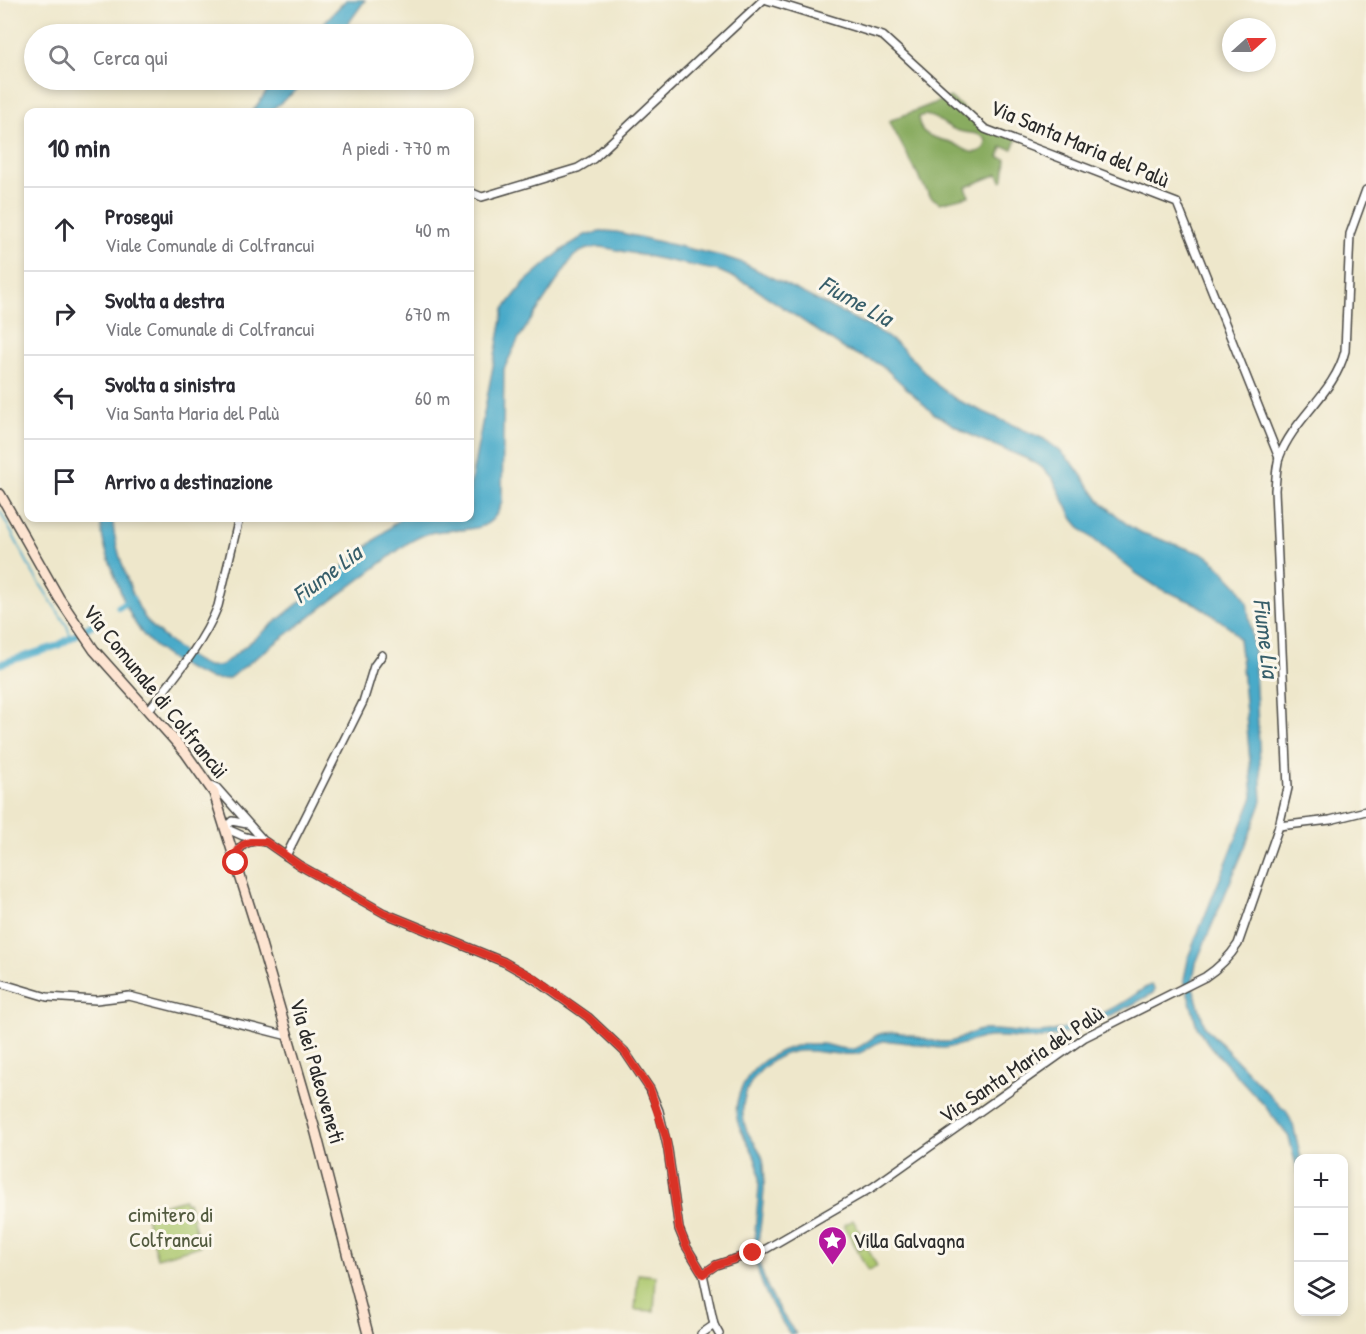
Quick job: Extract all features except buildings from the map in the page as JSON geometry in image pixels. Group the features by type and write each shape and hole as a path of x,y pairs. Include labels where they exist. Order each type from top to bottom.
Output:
{"main road":[{"name":"Via Comunale di Colfrancùi","path":"0,494 59,598 94,650 185,752 214,793 224,824"},
{"name":"Via dei Paleoveneti","path":"224,824 316,1133 368,1334"}],"street":[{"name":"Via Santa Maria del Palù","path":"474,194 482,197 578,168 593,159 765,0 883,36 985,129 1177,203 1279,458"},
{"name":"Via Santa Maria del Palù","path":"703,1274 716,1265 766,1249 873,1187 1085,1037 1197,982 1222,966 1238,944 1279,826 1288,788 1275,490 1279,458 1291,436 1328,388 1342,363 1345,351 1350,234 1366,190"},
{"path":"148,711 181,669 213,619 238,522"},
{"path":"286,856 363,702 374,666 381,655"},
{"path":"208,784 217,788 263,842"},
{"path":"1279,826 1330,820 1366,811"},
{"path":"224,824 232,821 247,824"},
{"path":"224,824 263,842 384,913 504,962 534,978 588,1017 625,1052 650,1089 659,1111 667,1144 679,1228 686,1246 703,1274 714,1325 719,1334"},
{"path":"236,863 237,852 243,845 263,842"},
{"path":"0,983 47,997 96,1000 129,996 288,1036"},
{"path":"701,1334 714,1325"}],"green space":[{"path":"950,97 980,123 1017,139 1013,149 1002,147 999,157 1006,159 1004,179 1001,181 998,174 966,187 969,196 940,203 931,197 925,188 889,121","holes":["929,116 954,129 980,135 986,140 985,147 976,152 967,151 929,135 924,132 919,123 919,117"]},
{"name":"cimitero di Colfrancui","path":"184,1199 185,1203 188,1202 200,1246 157,1258 146,1217 150,1216 148,1209"},
{"path":"853,1220 866,1243 856,1248 844,1225"},
{"path":"866,1245 877,1266 868,1271 857,1250"},
{"path":"638,1274 656,1276 654,1311 635,1310"}],"water":[{"path":"346,0 365,0 348,24 323,24"},
{"path":"268,90 296,90 274,108 255,108"},
{"path":"605,231 743,263 878,331 901,347 937,385 957,400 1044,439 1074,465 1099,500 1129,526 1142,533 1206,555 1238,586 1247,602 1254,652 1262,801 1196,963 1192,984 1205,1027 1286,1110 1293,1125 1300,1154 1294,1154 1294,1158 1289,1137 1264,1105 1209,1045 1197,1027 1184,979 1189,955 1253,797 1239,639 1231,628 1196,604 1157,587 1137,574 1082,530 1073,519 1053,479 1044,469 1030,460 972,436 933,413 877,363 846,350 748,284 719,271 602,247 579,252 573,257 519,338 504,369 502,501 491,521 473,529 430,533 408,543 229,678 205,677 173,660 148,641 132,618 126,604 108,558 101,522 113,522 123,567 143,615 182,652 201,663 212,666 222,665 396,522 474,522 474,465 504,309 525,282 562,250 585,235"},
{"path":"1151,985 1155,989 1153,993 1128,1007 1100,1021 1057,1036 1036,1039 988,1037 943,1048 884,1041 855,1054 796,1051 773,1060 761,1070 747,1091 743,1117 748,1133 760,1152 764,1165 758,1246 760,1263 771,1296 796,1334 790,1334 762,1285 756,1263 759,1175 754,1154 737,1118 736,1107 744,1083 761,1063 796,1046 822,1044 853,1049 880,1034 892,1032 947,1042 981,1030 1049,1032 1097,1016"}],"waterway":[{"path":"0,511 33,573 67,626 70,635 67,641"},
{"path":"119,607 132,599"},
{"path":"87,628 98,621"},
{"path":"0,664 57,646 76,635"}],"place":[{"name":"Villa Galvagna","path":"832,1266"}],"route":[{"path":"236,863 237,852 243,845 250,842 266,842 299,865 384,913 504,962 534,978 588,1017 625,1052 638,1068 650,1089 666,1138 679,1228 686,1246 703,1274 716,1265 753,1253"}],"water label":[{"name":"Fiume Lia","path":"856,301"},
{"name":"Fiume Lia","path":"327,574"},
{"name":"Fiume Lia","path":"1266,638"}]}
